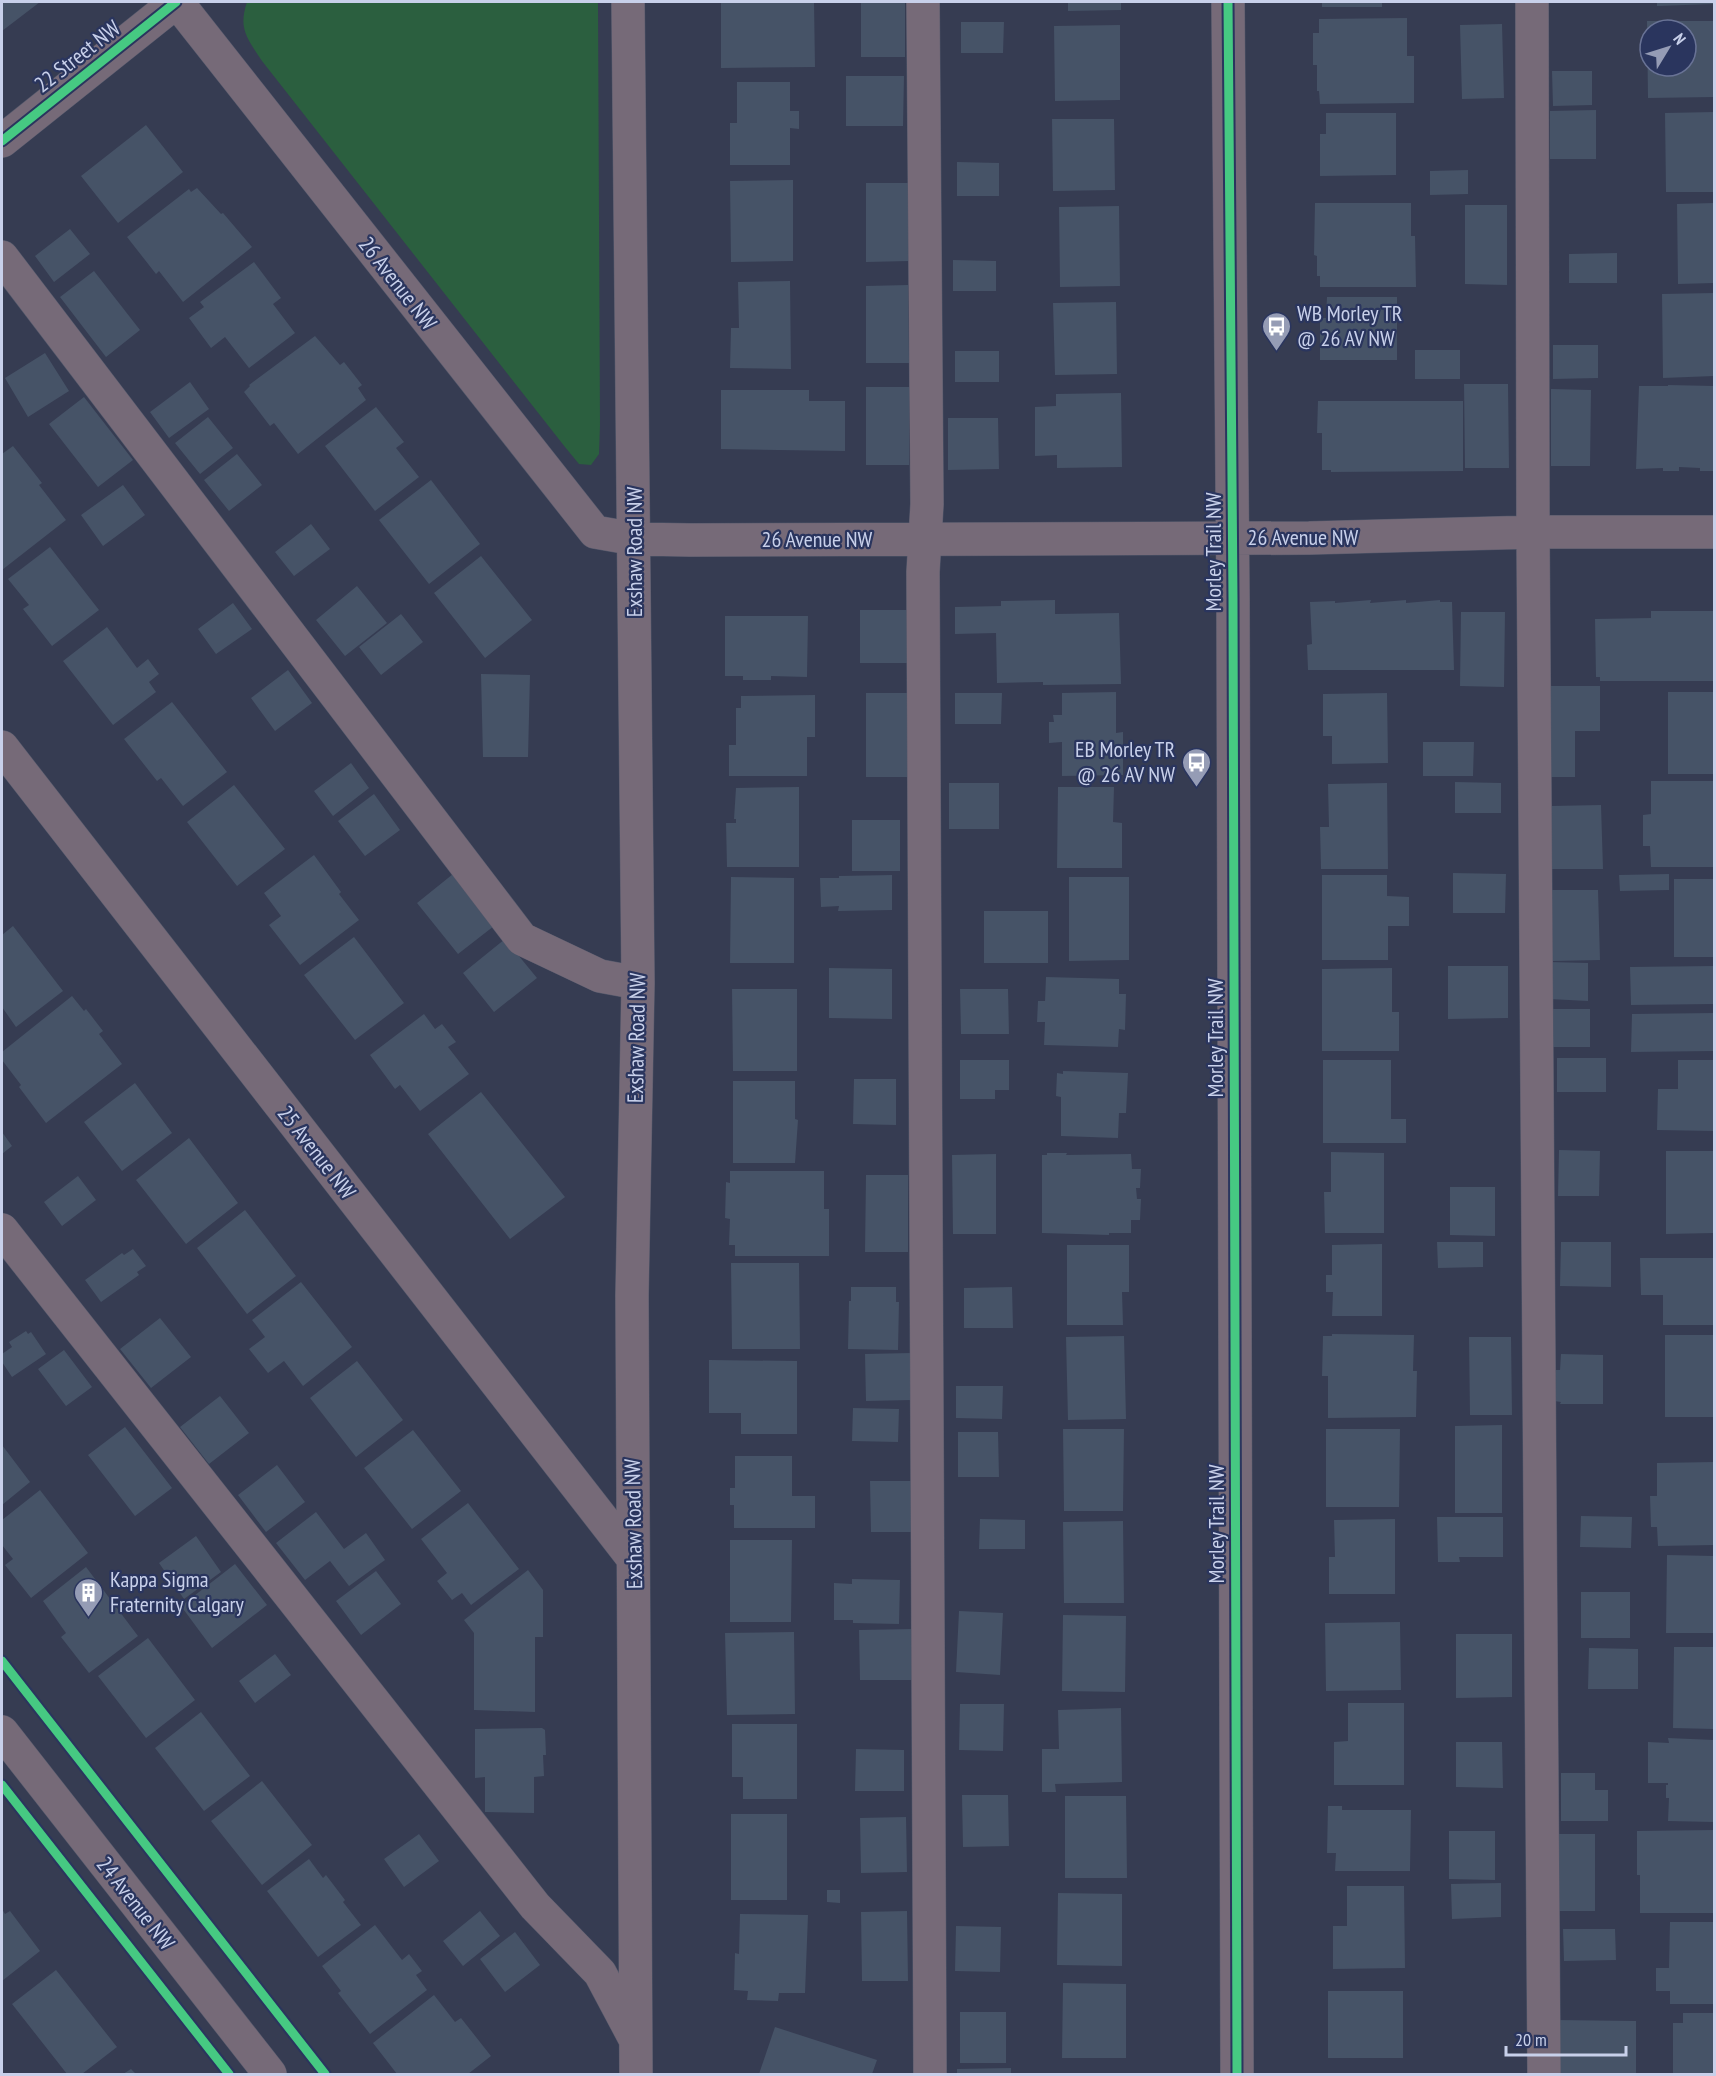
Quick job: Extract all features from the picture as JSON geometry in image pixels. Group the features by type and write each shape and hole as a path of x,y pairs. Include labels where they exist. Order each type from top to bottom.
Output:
{"street":[{"name":"22 Street NW","path":"2,141 176,2"},
{"name":"26 Avenue NW","path":"176,2 595,532 634,539 1309,538 1533,532 1714,532"},
{"name":"Exshaw Road NW","path":"628,2 638,983 632,1296 636,2074"},
{"path":"923,2 927,492 923,584 930,2074"},
{"name":"Morley Trail NW","path":"1228,2 1233,537 1237,2074"},
{"path":"1532,2 1533,532 1544,2074"},
{"path":"2,257 522,939 600,976 638,983"},
{"name":"25 Avenue NW","path":"2,747 632,1557"},
{"path":"2,1230 535,1906 600,1973 636,2042 656,2074"},
{"name":"24 Avenue NW","path":"2,1732 270,2074"}],"green space":[{"path":"247,2 598,2 600,425 599,454 591,465 579,464 565,447 262,61 248,39 244,26 244,11"}],"building":[{"path":"2,2 40,2 2,31"},
{"path":"721,2 814,2 815,67 721,68"},
{"path":"861,2 905,2 905,57 861,57"},
{"path":"1068,2 1121,2 1121,10 1068,11"},
{"path":"1322,2 1382,2 1382,7 1322,7"},
{"path":"1657,2 1714,2 1714,4 1657,6"},
{"path":"1407,18 1407,56 1414,56 1414,103 1320,104 1319,91 1317,91 1317,65 1313,65 1313,33 1319,33 1319,19"},
{"path":"1698,21 1714,21 1714,97 1648,98 1648,78 1698,78"},
{"path":"961,22 1004,22 1003,53 961,53"},
{"path":"1502,24 1504,98 1462,99 1460,25"},
{"path":"1120,25 1120,100 1055,101 1054,26"},
{"path":"1552,71 1592,71 1592,105 1553,106"},
{"path":"846,76 904,76 903,126 846,126"},
{"path":"737,82 790,82 790,111 799,111 799,129 790,128 790,165 730,165 730,123 737,123"},
{"path":"1596,110 1596,159 1550,159 1550,111"},
{"path":"1714,112 1714,192 1666,192 1665,113"},
{"path":"1326,113 1396,113 1396,175 1320,176 1320,134 1326,134"},
{"path":"1052,119 1114,119 1115,190 1053,191"},
{"path":"146,125 183,172 118,223 81,176"},
{"path":"957,162 999,163 999,196 957,196"},
{"path":"1468,170 1468,194 1430,195 1430,171"},
{"path":"793,180 793,261 731,262 730,181"},
{"path":"866,183 909,183 909,261 866,262"},
{"path":"197,188 221,214 223,213 252,247 183,302 159,271 156,274 127,237 189,189 191,192"},
{"path":"1315,203 1411,203 1411,236 1415,236 1416,287 1320,287 1320,276 1317,276 1317,256 1314,255"},
{"path":"1714,203 1714,283 1678,284 1677,204"},
{"path":"1465,205 1507,205 1507,285 1465,284"},
{"path":"1119,206 1120,286 1060,287 1059,207"},
{"path":"70,229 90,254 54,282 35,256"},
{"path":"1617,253 1617,283 1569,283 1569,254"},
{"path":"953,260 996,261 996,291 953,291"},
{"path":"254,262 281,298 273,304 295,333 249,368 225,337 211,348 189,318 204,307 200,302"},
{"path":"94,271 140,330 106,357 60,297"},
{"path":"790,281 791,369 730,368 731,328 739,328 738,282"},
{"path":"908,285 909,363 866,363 866,286"},
{"path":"1714,293 1714,376 1663,378 1662,294"},
{"path":"1327,297 1397,297 1397,360 1320,360 1320,318 1326,318"},
{"path":"1116,302 1117,374 1055,375 1053,303"},
{"path":"315,336 340,365 344,362 362,385 358,388 366,400 298,454 274,423 270,426 244,392 249,385"},
{"path":"1553,345 1598,345 1598,378 1553,379"},
{"path":"1415,350 1460,350 1460,379 1415,379"},
{"path":"955,351 999,351 999,382 955,382"},
{"path":"45,353 69,391 28,417 5,378"},
{"path":"190,382 209,409 169,438 150,412"},
{"path":"1464,384 1508,384 1509,468 1465,468"},
{"path":"1639,386 1714,386 1714,471 1679,467 1679,471 1663,471 1663,468 1636,469"},
{"path":"866,387 909,387 909,465 866,465"},
{"path":"1551,389 1591,390 1590,466 1551,466"},
{"path":"721,390 809,390 809,401 845,401 845,451 721,449"},
{"path":"1121,393 1122,467 1057,468 1057,455 1035,456 1035,407 1056,406 1056,394"},
{"path":"84,397 133,460 98,487 49,424"},
{"path":"1318,401 1463,401 1463,471 1331,472 1331,470 1322,470 1322,433 1317,433"},
{"path":"376,407 404,442 396,448 419,477 375,511 325,446"},
{"path":"208,417 233,448 200,474 175,443"},
{"path":"948,418 998,418 999,469 948,470"},
{"path":"13,446 42,483 39,485 66,520 2,570 2,454"},
{"path":"237,454 262,485 229,511 204,480"},
{"path":"431,480 480,544 429,584 379,520"},
{"path":"123,485 145,515 103,546 81,515"},
{"path":"311,524 330,549 294,576 275,552"},
{"path":"50,547 99,610 52,646 23,609 29,605 8,579"},
{"path":"481,556 532,620 485,658 434,593"},
{"path":"357,586 387,623 345,656 316,620"},
{"path":"1055,600 1055,614 1119,613 1121,684 997,683 996,633 955,634 955,607 1001,606 1001,601"},
{"path":"1371,600 1370,603 1406,600 1406,603 1440,600 1440,602 1452,602 1454,670 1308,670 1307,645 1312,644 1310,602 1335,601 1335,603"},
{"path":"233,603 252,629 216,654 198,629"},
{"path":"860,610 910,610 910,663 860,663"},
{"path":"1651,611 1714,611 1714,681 1600,681 1600,677 1596,677 1595,619 1651,618"},
{"path":"1461,612 1505,612 1504,687 1460,686"},
{"path":"401,614 423,642 381,675 359,647"},
{"path":"725,616 808,616 807,677 771,676 771,680 743,680 743,676 725,676"},
{"path":"107,627 137,668 148,659 159,674 149,682 156,692 113,725 63,661"},
{"path":"288,670 312,703 275,731 251,698"},
{"path":"481,674 530,675 528,757 483,757"},
{"path":"1548,686 1600,686 1600,731 1575,731 1575,777 1544,777"},
{"path":"1116,692 1116,733 1123,732 1123,775 1062,776 1062,742 1049,743 1049,722 1054,722 1053,715 1062,715 1062,693"},
{"path":"1668,692 1714,692 1714,774 1668,774"},
{"path":"866,693 908,693 908,777 866,777"},
{"path":"955,693 1002,693 1001,724 955,724"},
{"path":"1387,693 1388,763 1332,764 1332,736 1323,736 1323,694"},
{"path":"815,695 815,737 807,737 807,776 729,776 729,745 736,745 736,708 741,708 741,696"},
{"path":"172,702 227,772 183,806 161,778 157,781 124,739"},
{"path":"1423,742 1474,742 1473,776 1423,776"},
{"path":"351,763 369,788 333,816 314,791"},
{"path":"1651,781 1714,781 1714,867 1651,867 1650,846 1643,846 1643,815 1651,814"},
{"path":"1455,782 1501,783 1501,813 1455,813"},
{"path":"949,783 999,783 999,829 949,829"},
{"path":"1387,783 1388,869 1321,869 1320,827 1329,827 1328,784"},
{"path":"234,785 285,849 237,886 187,822"},
{"path":"799,787 799,867 727,867 726,823 736,823 734,819 736,788"},
{"path":"1058,787 1114,787 1113,822 1122,823 1122,868 1057,868"},
{"path":"374,794 400,830 365,856 338,821"},
{"path":"1601,805 1603,869 1550,869 1551,806"},
{"path":"852,820 900,820 900,871 852,871"},
{"path":"314,855 359,920 300,965 269,925 281,916 264,893"},
{"path":"1453,873 1506,874 1505,913 1453,913"},
{"path":"453,874 494,926 458,954 417,903"},
{"path":"1669,874 1669,890 1620,891 1619,875"},
{"path":"892,875 892,910 838,911 839,906 821,907 820,878"},
{"path":"1322,875 1387,875 1387,896 1409,897 1409,926 1388,926 1388,960 1322,960"},
{"path":"731,877 794,878 794,963 730,963"},
{"path":"1069,877 1129,877 1129,960 1069,961"},
{"path":"1674,879 1714,879 1714,957 1674,957"},
{"path":"1551,890 1598,890 1600,960 1553,961"},
{"path":"984,911 1048,911 1048,963 984,963"},
{"path":"13,926 63,991 16,1027 2,1007 2,935"},
{"path":"354,937 404,1003 355,1040 304,975"},
{"path":"505,939 537,978 494,1012 463,973"},
{"path":"1549,962 1588,963 1588,1001 1549,999"},
{"path":"1448,966 1508,966 1508,1018 1448,1019"},
{"path":"1714,966 1714,1004 1631,1005 1630,967"},
{"path":"829,968 892,969 892,1019 829,1018"},
{"path":"1392,968 1392,1012 1399,1012 1399,1051 1322,1051 1322,969"},
{"path":"1046,977 1119,979 1119,994 1126,994 1125,1030 1119,1029 1118,1047 1044,1045 1045,1022 1037,1022 1038,1001 1045,1001"},
{"path":"732,989 797,989 797,1071 733,1071"},
{"path":"960,989 1008,989 1009,1034 961,1034"},
{"path":"72,996 84,1011 86,1009 103,1031 99,1034 122,1064 46,1123 2,1060 2,1052"},
{"path":"1548,1009 1590,1009 1590,1047 1548,1047"},
{"path":"1714,1013 1714,1051 1631,1052 1632,1014"},
{"path":"424,1014 435,1029 442,1024 456,1042 448,1047 469,1074 420,1111 400,1085 395,1089 370,1055"},
{"path":"1557,1058 1606,1058 1606,1092 1557,1092"},
{"path":"960,1060 1009,1060 1009,1090 995,1090 995,1099 960,1099"},
{"path":"1323,1060 1391,1060 1391,1119 1406,1119 1406,1143 1323,1143"},
{"path":"1678,1060 1714,1060 1714,1131 1657,1130 1658,1089 1678,1089"},
{"path":"1063,1071 1128,1073 1126,1113 1119,1113 1118,1138 1061,1136 1061,1097 1056,1096 1057,1073 1063,1074"},
{"path":"854,1079 896,1079 896,1125 853,1124"},
{"path":"733,1081 795,1081 795,1119 798,1120 795,1163 733,1163"},
{"path":"135,1083 172,1133 122,1171 84,1122"},
{"path":"481,1092 565,1197 510,1239 428,1134"},
{"path":"2,1132 12,1146 2,1154"},
{"path":"189,1138 238,1203 186,1244 136,1180"},
{"path":"1559,1150 1600,1151 1599,1196 1558,1196"},
{"path":"1666,1151 1714,1151 1714,1233 1666,1234"},
{"path":"1331,1152 1384,1153 1384,1233 1325,1233 1324,1192 1331,1192"},
{"path":"1047,1153 1131,1154 1132,1169 1141,1169 1140,1188 1136,1188 1137,1199 1141,1199 1140,1220 1131,1220 1131,1233 1109,1233 1109,1235 1042,1233 1042,1155 1047,1155"},
{"path":"996,1154 996,1234 953,1234 952,1155"},
{"path":"730,1171 824,1171 824,1209 829,1209 829,1256 735,1256 735,1245 729,1245 730,1219 725,1218 726,1182 730,1183"},
{"path":"866,1175 908,1175 908,1252 865,1252"},
{"path":"78,1176 96,1200 62,1226 44,1202"},
{"path":"1450,1187 1495,1187 1495,1236 1450,1235"},
{"path":"245,1210 296,1276 247,1314 197,1248"},
{"path":"1437,1242 1483,1242 1483,1267 1438,1268"},
{"path":"1561,1242 1611,1242 1611,1287 1560,1286"},
{"path":"1382,1244 1382,1316 1332,1316 1333,1292 1326,1292 1326,1275 1332,1275 1332,1245"},
{"path":"1067,1245 1129,1245 1129,1292 1122,1292 1123,1325 1067,1325"},
{"path":"133,1249 146,1266 137,1272 139,1275 101,1302 85,1280 122,1253 124,1255"},
{"path":"1640,1258 1714,1258 1714,1325 1663,1325 1663,1295 1641,1295"},
{"path":"731,1263 799,1263 800,1349 732,1349"},
{"path":"301,1282 352,1347 303,1386 284,1361 268,1373 249,1349 265,1337 252,1320"},
{"path":"851,1287 896,1287 896,1302 899,1302 898,1350 848,1349"},
{"path":"1012,1287 1013,1328 964,1328 964,1288"},
{"path":"160,1318 191,1357 151,1388 120,1349"},
{"path":"26,1331 28,1334 31,1332 46,1354 12,1377 2,1362 2,1354 12,1347 9,1342"},
{"path":"1332,1334 1414,1335 1413,1371 1417,1371 1416,1417 1328,1418 1328,1376 1322,1376 1323,1336 1332,1336"},
{"path":"1665,1335 1714,1335 1714,1417 1665,1417"},
{"path":"1124,1336 1126,1419 1068,1420 1066,1337"},
{"path":"1469,1337 1511,1337 1512,1415 1470,1415"},
{"path":"64,1350 92,1387 66,1406 38,1369"},
{"path":"911,1353 912,1400 866,1401 865,1354"},
{"path":"1561,1354 1603,1355 1603,1404 1560,1404 1561,1402 1554,1401 1554,1370 1560,1370"},
{"path":"709,1360 797,1361 797,1434 741,1434 741,1413 709,1413"},
{"path":"357,1361 403,1420 356,1457 310,1398"},
{"path":"956,1386 1003,1386 1002,1419 956,1418"},
{"path":"220,1396 249,1433 209,1464 180,1427"},
{"path":"853,1408 899,1409 898,1442 852,1441"},
{"path":"1502,1425 1502,1513 1455,1513 1455,1426"},
{"path":"125,1427 172,1488 135,1516 88,1455"},
{"path":"1063,1429 1124,1429 1123,1511 1064,1511"},
{"path":"1326,1429 1400,1429 1399,1507 1326,1507"},
{"path":"413,1430 461,1491 412,1529 364,1468"},
{"path":"958,1432 998,1432 999,1477 958,1477"},
{"path":"2,1445 30,1482 2,1505"},
{"path":"735,1456 792,1456 792,1496 815,1496 815,1528 734,1528 734,1505 730,1505 730,1488 735,1488"},
{"path":"1714,1462 1714,1545 1658,1546 1657,1527 1651,1527 1650,1496 1657,1496 1657,1463"},
{"path":"277,1465 305,1502 266,1532 238,1495"},
{"path":"870,1481 912,1481 912,1532 871,1532"},
{"path":"40,1490 88,1553 31,1598 5,1565 13,1559 2,1545 2,1520"},
{"path":"468,1503 519,1569 471,1605 462,1593 452,1600 437,1581 447,1573 421,1539"},
{"path":"316,1512 344,1549 366,1533 385,1560 349,1586 330,1561 305,1580 276,1543"},
{"path":"1581,1516 1632,1517 1631,1548 1580,1547"},
{"path":"1437,1517 1503,1517 1503,1557 1459,1557 1460,1562 1438,1562"},
{"path":"980,1519 1025,1520 1025,1549 979,1549"},
{"path":"1395,1519 1395,1594 1329,1594 1329,1557 1335,1557 1334,1520"},
{"path":"1123,1521 1124,1603 1064,1603 1063,1522"},
{"path":"196,1536 221,1572 184,1599 159,1563"},
{"path":"730,1540 792,1540 791,1622 730,1622"},
{"path":"1667,1555 1714,1556 1714,1633 1666,1633"},
{"path":"235,1564 267,1605 212,1648 181,1606"},
{"name":"Kappa Sigma Fraternity Calgary","path":"86,1567 138,1636 89,1673 61,1637 66,1633 43,1601"},
{"path":"528,1570 543,1590 543,1637 535,1637 535,1712 474,1710 474,1633 464,1620"},
{"path":"376,1571 401,1604 361,1635 336,1601"},
{"path":"852,1579 900,1580 899,1624 853,1623 853,1620 834,1620 834,1583 852,1584"},
{"path":"1581,1592 1630,1592 1630,1638 1581,1638"},
{"path":"959,1611 1003,1613 1000,1675 956,1672"},
{"path":"1063,1615 1126,1616 1125,1692 1062,1691"},
{"path":"1400,1622 1401,1690 1326,1691 1325,1623"},
{"path":"913,1629 914,1680 860,1680 859,1630"},
{"path":"794,1632 795,1714 727,1715 725,1633"},
{"path":"1456,1634 1512,1634 1512,1697 1456,1698"},
{"path":"148,1638 195,1700 146,1738 98,1676"},
{"path":"1674,1647 1714,1647 1714,1729 1673,1728"},
{"path":"1589,1648 1638,1649 1638,1689 1588,1689"},
{"path":"275,1654 291,1675 255,1703 239,1681"},
{"path":"1348,1703 1404,1703 1404,1785 1334,1785 1334,1742 1348,1741"},
{"path":"960,1704 1004,1704 1003,1751 959,1750"},
{"path":"1121,1708 1122,1782 1055,1784 1056,1792 1042,1792 1042,1749 1059,1749 1058,1710"},
{"path":"201,1712 250,1776 204,1811 155,1748"},
{"path":"732,1724 797,1724 797,1799 743,1799 743,1777 732,1777"},
{"path":"542,1728 545,1730 546,1755 543,1755 544,1776 534,1777 534,1813 485,1812 485,1777 475,1778 475,1729"},
{"path":"1668,1738 1714,1740 1714,1822 1668,1821 1669,1798 1666,1798 1666,1785 1668,1783 1648,1783 1648,1742 1669,1743"},
{"path":"1456,1742 1502,1742 1503,1788 1456,1787"},
{"path":"856,1749 904,1750 904,1791 855,1791"},
{"path":"1561,1773 1595,1773 1595,1790 1608,1790 1608,1821 1561,1821"},
{"path":"262,1781 312,1845 262,1885 211,1821"},
{"path":"962,1795 1008,1795 1009,1846 963,1847"},
{"path":"1065,1796 1126,1796 1127,1878 1065,1878"},
{"path":"1328,1806 1342,1806 1342,1810 1411,1810 1410,1871 1335,1871 1336,1853 1327,1853"},
{"path":"731,1814 787,1814 787,1900 731,1900"},
{"path":"906,1817 907,1872 861,1873 860,1818"},
{"path":"1714,1830 1714,1913 1640,1913 1637,1831"},
{"path":"1449,1831 1495,1831 1495,1880 1449,1879"},
{"path":"419,1834 439,1861 404,1887 384,1859"},
{"path":"1552,1834 1595,1834 1595,1911 1552,1911"},
{"path":"309,1859 323,1878 326,1875 361,1925 318,1957 267,1891"},
{"path":"1501,1883 1501,1917 1452,1919 1451,1884"},
{"path":"1347,1886 1404,1886 1405,1968 1333,1969 1333,1926 1347,1926"},
{"path":"827,1890 840,1890 840,1903 827,1902"},
{"path":"1058,1893 1122,1894 1122,1966 1057,1965"},
{"path":"2,1909 5,1914 10,1911 40,1951 2,1981"},
{"path":"480,1911 500,1936 463,1966 443,1941"},
{"path":"907,1911 908,1981 862,1981 861,1912"},
{"path":"740,1914 808,1915 805,1993 779,1993 778,2001 747,2000 748,1991 734,1990 735,1953 739,1954"},
{"path":"1670,1922 1714,1922 1714,2004 1670,2004 1670,1991 1656,1991 1656,1968 1669,1968"},
{"path":"375,1925 402,1960 409,1954 422,1971 416,1975 427,1990 370,2034 338,1993 341,1991 322,1966"},
{"path":"956,1926 1001,1927 1000,1972 955,1971"},
{"path":"1563,1929 1615,1929 1616,1960 1564,1961"},
{"path":"515,1932 540,1965 505,1992 480,1959"},
{"path":"56,1970 117,2047 82,2074 67,2074 12,2004"},
{"path":"1063,1983 1126,1984 1126,2058 1062,2058"},
{"path":"1328,1991 1403,1991 1403,2058 1328,2058"},
{"path":"434,1995 455,2022 461,2018 491,2056 468,2074 397,2074 373,2043"},
{"path":"960,2012 1006,2012 1006,2063 960,2063"},
{"path":"1683,2013 1714,2013 1714,2074 1673,2074 1673,2023 1683,2023"},
{"path":"1556,2020 1636,2021 1636,2074 1556,2074"},
{"path":"775,2027 877,2060 872,2074 759,2074"},
{"path":"1011,2068 1011,2074 957,2074 957,2069"},
{"path":"131,2069 136,2074 123,2074"}],"cycle path":[{"path":"2,141 176,2"},
{"path":"1228,2 1233,598 1237,2074"},
{"path":"2,1661 325,2074"},
{"path":"2,1785 229,2074"}],"place":[{"name":"WB Morley TR @ 26 AV NW","path":"1276,352"},
{"name":"EB Morley TR @ 26 AV NW","path":"1196,788"},
{"name":"Kappa Sigma Fraternity Calgary","path":"89,1618"}]}
